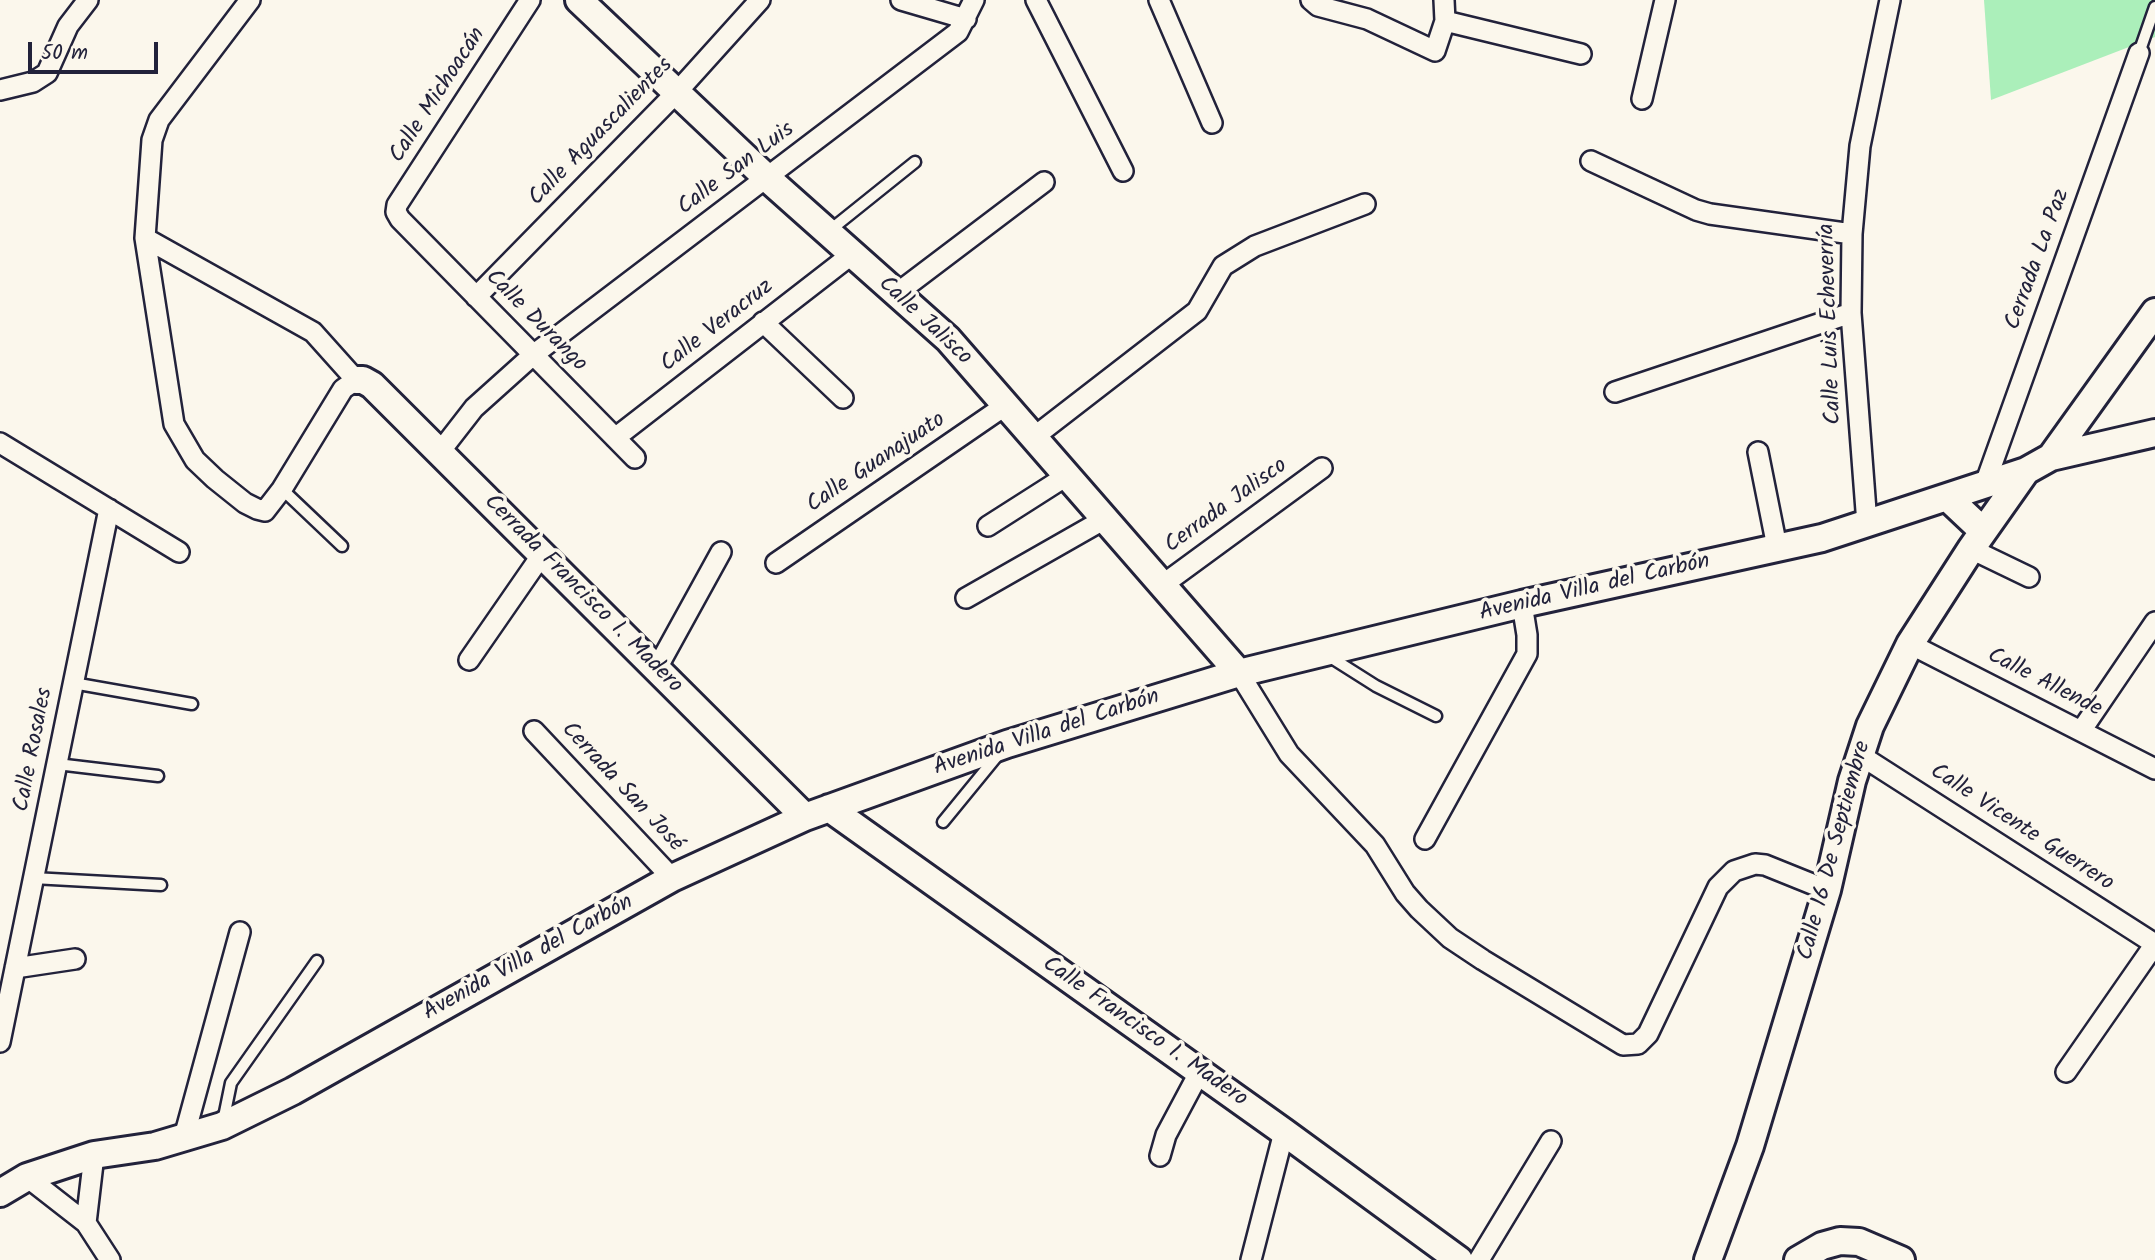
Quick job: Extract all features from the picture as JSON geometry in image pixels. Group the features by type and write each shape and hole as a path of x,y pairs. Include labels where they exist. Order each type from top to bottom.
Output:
{"street":[{"path":"0,90 33,82 47,73 68,26 88,0"},
{"path":"145,239 313,332 356,380 343,389 268,509 262,511 245,503 215,479 195,460 174,424 145,239 152,140 159,120 250,0"},
{"name":"Calle Jalisco","path":"579,0 767,178 948,339 1239,673"},
{"name":"Calle Aguascalientes","path":"476,298 677,92 760,0"},
{"path":"901,0 966,19 974,0"},
{"path":"1036,0 1124,171"},
{"path":"1159,0 1212,123"},
{"path":"1311,0 1318,6 1367,19 1435,51 1445,21 1444,0"},
{"path":"1642,99 1665,0"},
{"name":"Calle Luis Echeverría","path":"1867,524 1852,313 1852,234 1860,146 1890,0"},
{"name":"Calle Michoacán","path":"400,219 397,205 525,2"},
{"name":"Calle San Luis","path":"439,453 474,408 533,355 958,32 966,19"},
{"path":"1445,21 1581,54"},
{"name":"Cerrada La Paz","path":"1985,484 2139,53"},
{"path":"1591,161 1710,214 1852,234"},
{"path":"896,294 1044,182"},
{"path":"1034,437 1198,311 1223,266 1255,247 1365,204"},
{"name":"Calle Durango","path":"400,219 635,458"},
{"name":"Calle Veracruz","path":"615,438 851,255"},
{"path":"2051,457 2155,312"},
{"path":"1615,392 1852,313"},
{"path":"763,322 843,398"},
{"name":"Cerrada Francisco I. Madero","path":"356,380 372,385 656,670 817,813"},
{"name":"Calle Guanajuato","path":"776,563 1006,405"},
{"name":"Avenida Villa del Carbón","path":"0,1193 27,1177 94,1155 155,1146 222,1126 293,1091 672,878 817,813 1007,744 1239,673 1522,604 1822,538 2025,471 2051,457 2155,433"},
{"path":"0,443 179,552"},
{"path":"1758,452 1777,547"},
{"name":"Cerrada Jalisco","path":"1161,586 1322,468"},
{"name":"Calle 16 De Septiembre","path":"1708,1260 1750,1146 1827,890 1860,755 1889,684 1910,644 2025,471"},
{"path":"988,526 1068,475"},
{"path":"1948,498 1977,540 2029,577"},
{"name":"Calle Rosales","path":"0,1042 109,509"},
{"path":"966,598 1104,520"},
{"path":"656,670 721,552"},
{"path":"469,660 541,555"},
{"path":"1426,839 1527,654 1522,604"},
{"path":"2081,731 2155,622"},
{"name":"Calle Allende","path":"1910,644 2155,769"},
{"path":"1239,673 1289,754 1375,845 1405,893 1450,938 1623,1045 1633,1046 1644,1040 1648,1034 1718,887 1734,871 1755,864 1765,865 1827,890"},
{"name":"Cerrada San José","path":"534,731 672,878"},
{"name":"Calle Vicente Guerrero","path":"1860,755 2155,944"},
{"name":"Calle Francisco I. Madero","path":"817,813 1284,1132 1444,1256"},
{"path":"184,1137 240,932"},
{"path":"2066,1072 2155,944"},
{"path":"15,968 75,959"},
{"path":"1160,1156 1166,1135 1199,1073"},
{"path":"1251,1260 1284,1132"},
{"path":"1479,1260 1551,1142"},
{"path":"86,1223 94,1155"},
{"path":"27,1177 86,1223 110,1260"},
{"path":"1798,1260 1822,1246 1840,1241 1859,1242 1901,1260"}],"lane":[{"path":"2139,53 2155,8"},
{"path":"828,232 915,162"},
{"path":"282,489 342,546"},
{"path":"1324,653 1376,686 1436,716"},
{"path":"73,683 192,705"},
{"path":"943,822 1007,744"},
{"path":"57,764 158,775"},
{"path":"33,878 161,885"},
{"path":"222,1126 231,1083 317,961"}],"green space":[{"path":"1984,0 2155,0 2155,37 1991,100"}]}
